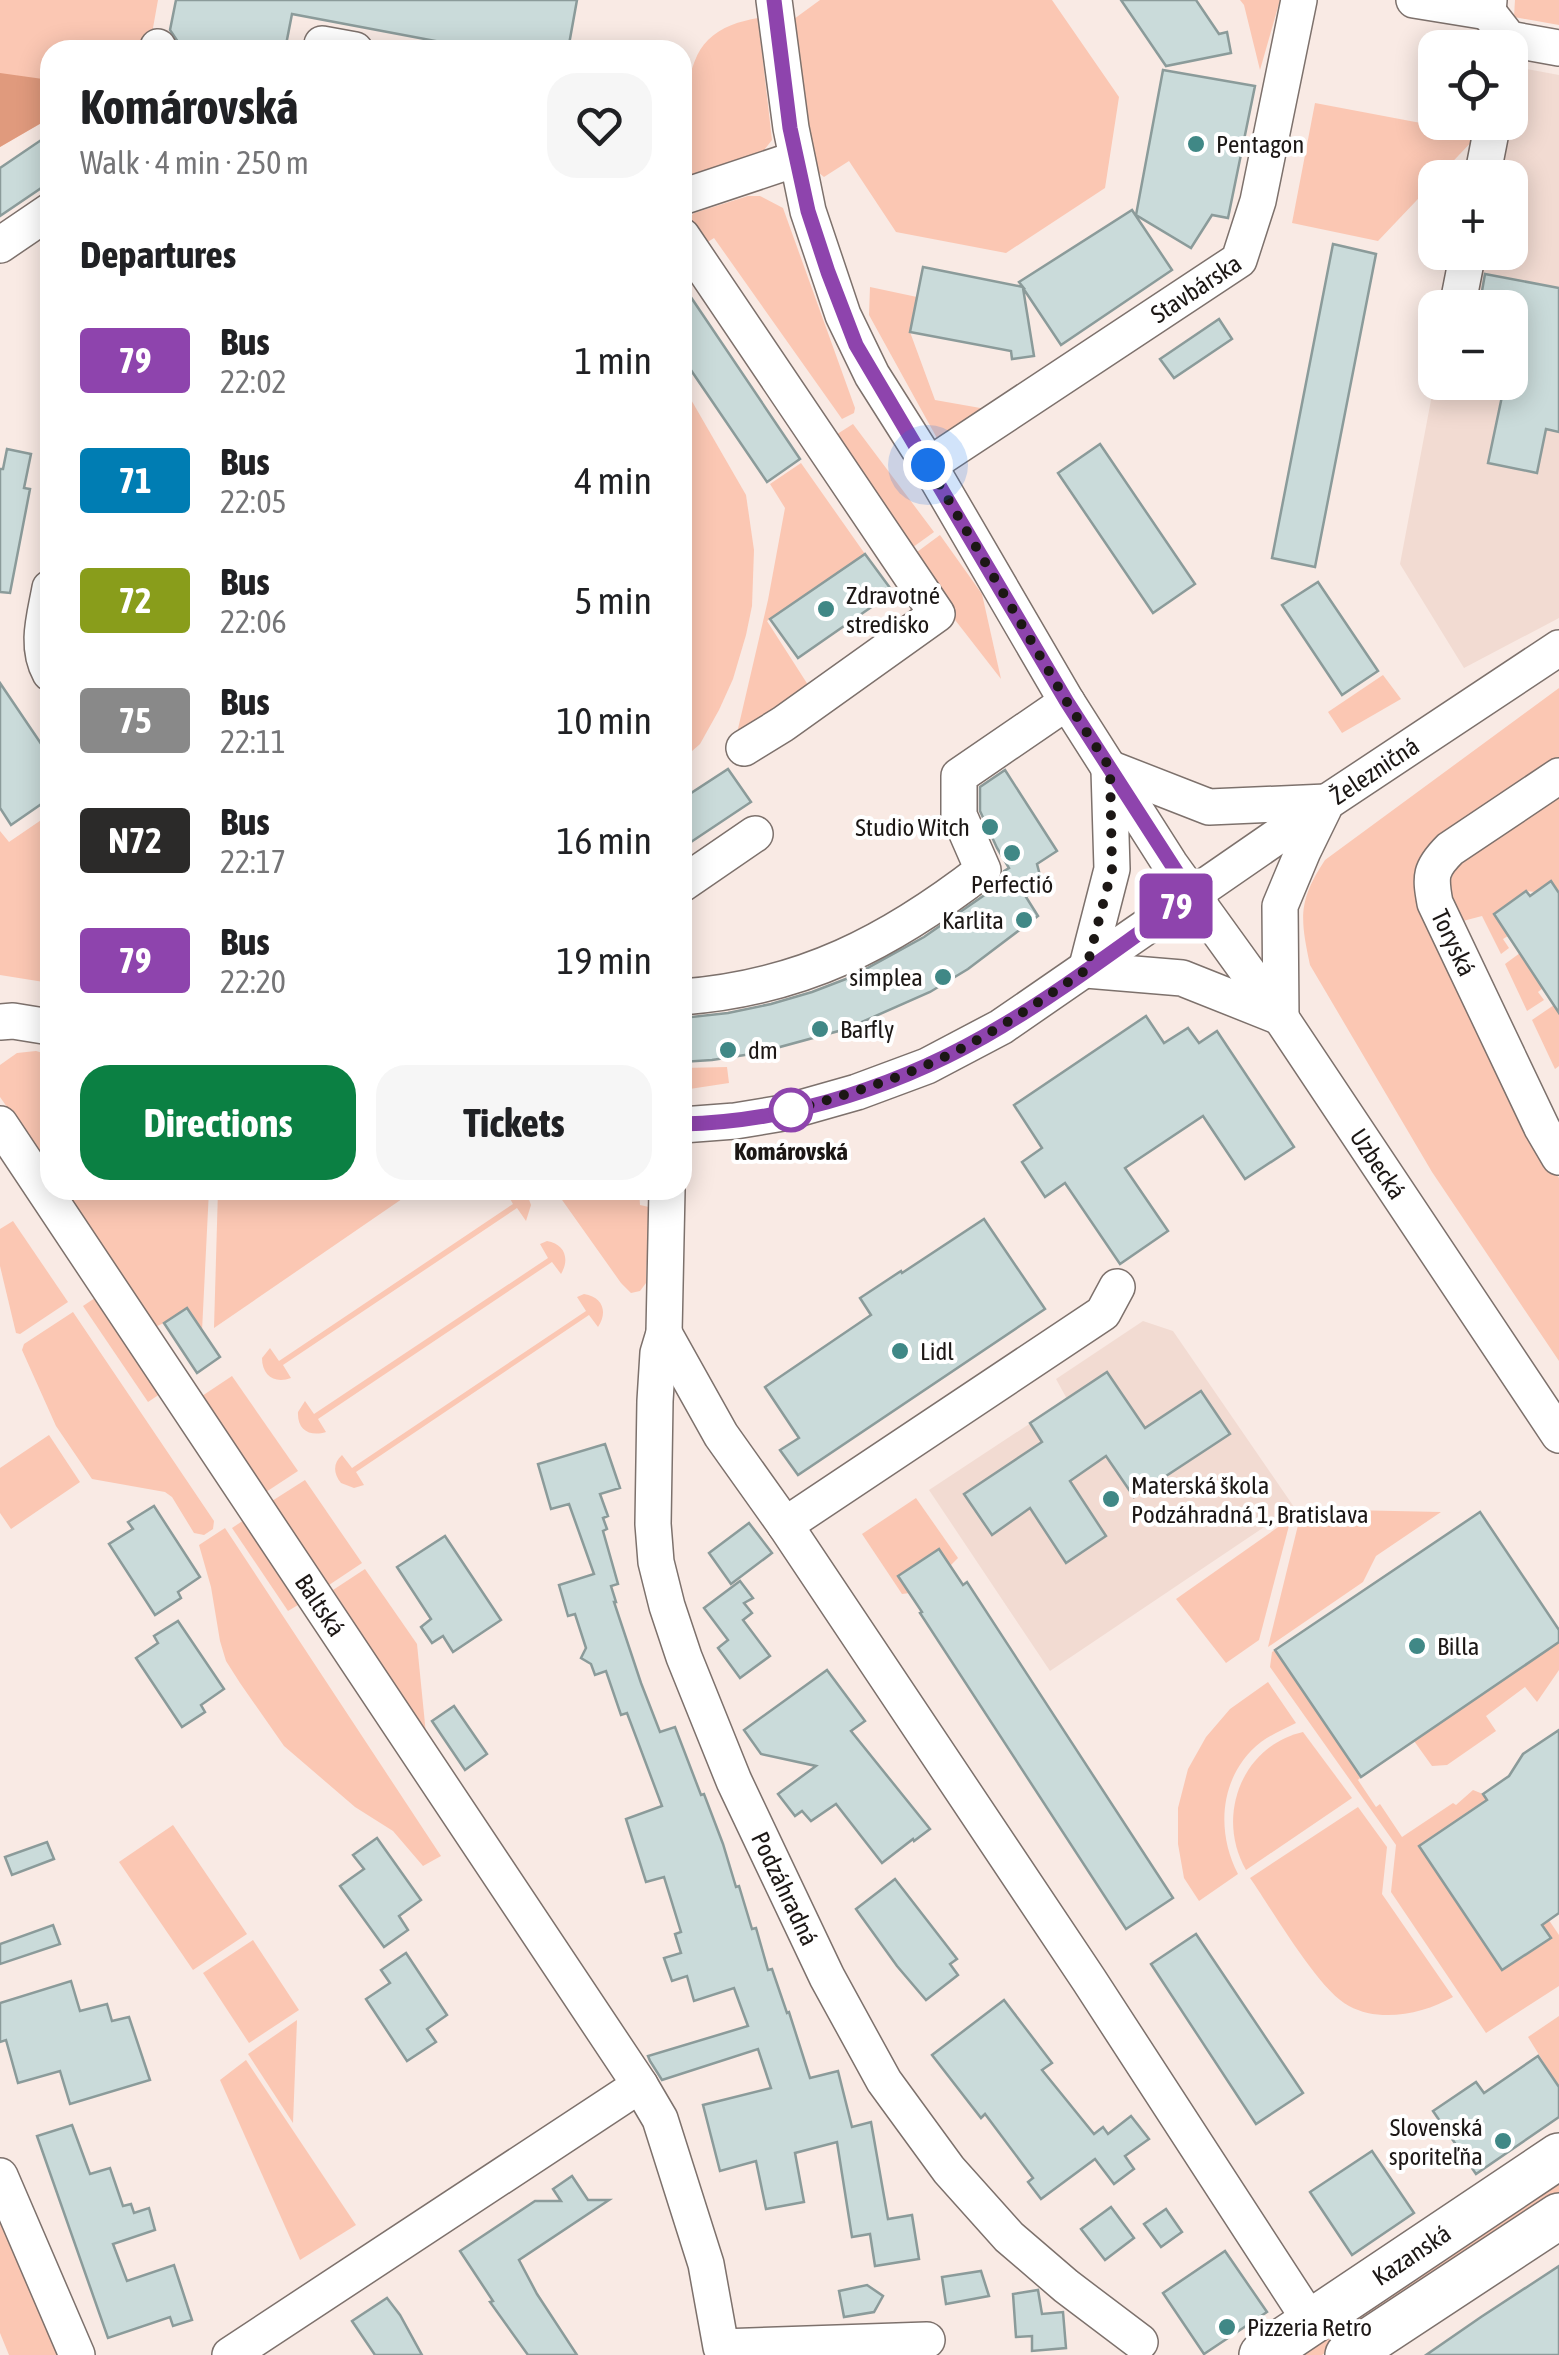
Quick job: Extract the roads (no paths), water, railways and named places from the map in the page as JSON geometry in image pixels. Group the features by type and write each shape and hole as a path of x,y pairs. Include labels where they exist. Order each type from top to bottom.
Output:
{"main road":[{"name":"Kazanská","path":"1262,2355 1559,2156"},
{"name":"Kazanská","path":"1348,2355 1559,2216"}],"street":[{"name":"Uzbecká","path":"774,0 796,160 808,211 856,345 1067,702 1192,896 1280,1018 1559,1435"},
{"name":"Stavbárska","path":"928,465 1240,260 1258,201 1299,0"},
{"path":"1414,0 1559,48"},
{"path":"692,195 796,160"},
{"path":"0,244 40,217"},
{"path":"692,251 938,614 744,748"},
{"name":"Železničná","path":"692,1123 783,1113 882,1083 927,1066 1002,1027 1327,802 1559,648"},
{"path":"692,996 784,980 842,960 944,900 982,870 960,814 959,776 1067,702"},
{"path":"1110,768 1209,807 1327,802 1280,906 1280,1018 1182,978 1086,970 1112,869 1110,768"},
{"name":"Toryská","path":"1559,776 1450,849 1437,862 1430,878 1434,903 1559,1157"},
{"path":"692,877 755,834"},
{"path":"0,1022 40,1026"},
{"name":"Baltská","path":"0,1124 40,1184"},
{"name":"Baltská","path":"51,1200 660,2119 706,2264 721,2347 927,2340"},
{"name":"Podzáhradná","path":"667,1200 664,1333 658,1354 655,1401 656,1562 684,1657 734,1781 827,1977 895,2096 949,2170 1010,2236 1066,2286 1140,2342"},
{"path":"785,1525 1103,1314 1117,1288"},
{"path":"664,1333 721,1434 1089,1980 1311,2322"},
{"path":"230,2355 640,2085"},
{"path":"0,2176 77,2355"}],"place":[{"name":"Pentagon","path":"1196,144"},
{"name":"Zdravotné stredisko","path":"826,609"},
{"name":"Studio Witch","path":"990,827"},
{"name":"Perfectió","path":"1012,853"},
{"name":"Karlita","path":"1024,920"},
{"name":"simplea","path":"943,977"},
{"name":"Barfly","path":"820,1029"},
{"name":"dm","path":"728,1050"},
{"name":"Komárovská","path":"791,1110"},
{"name":"Lidl","path":"900,1351"},
{"name":"Materská škola Podzáhradná 1, Bratislava","path":"1111,1499"},
{"name":"Billa","path":"1417,1646"},
{"name":"Slovenská sporiteľňa","path":"1503,2141"},
{"name":"Pizzeria Retro","path":"1227,2327"}]}
